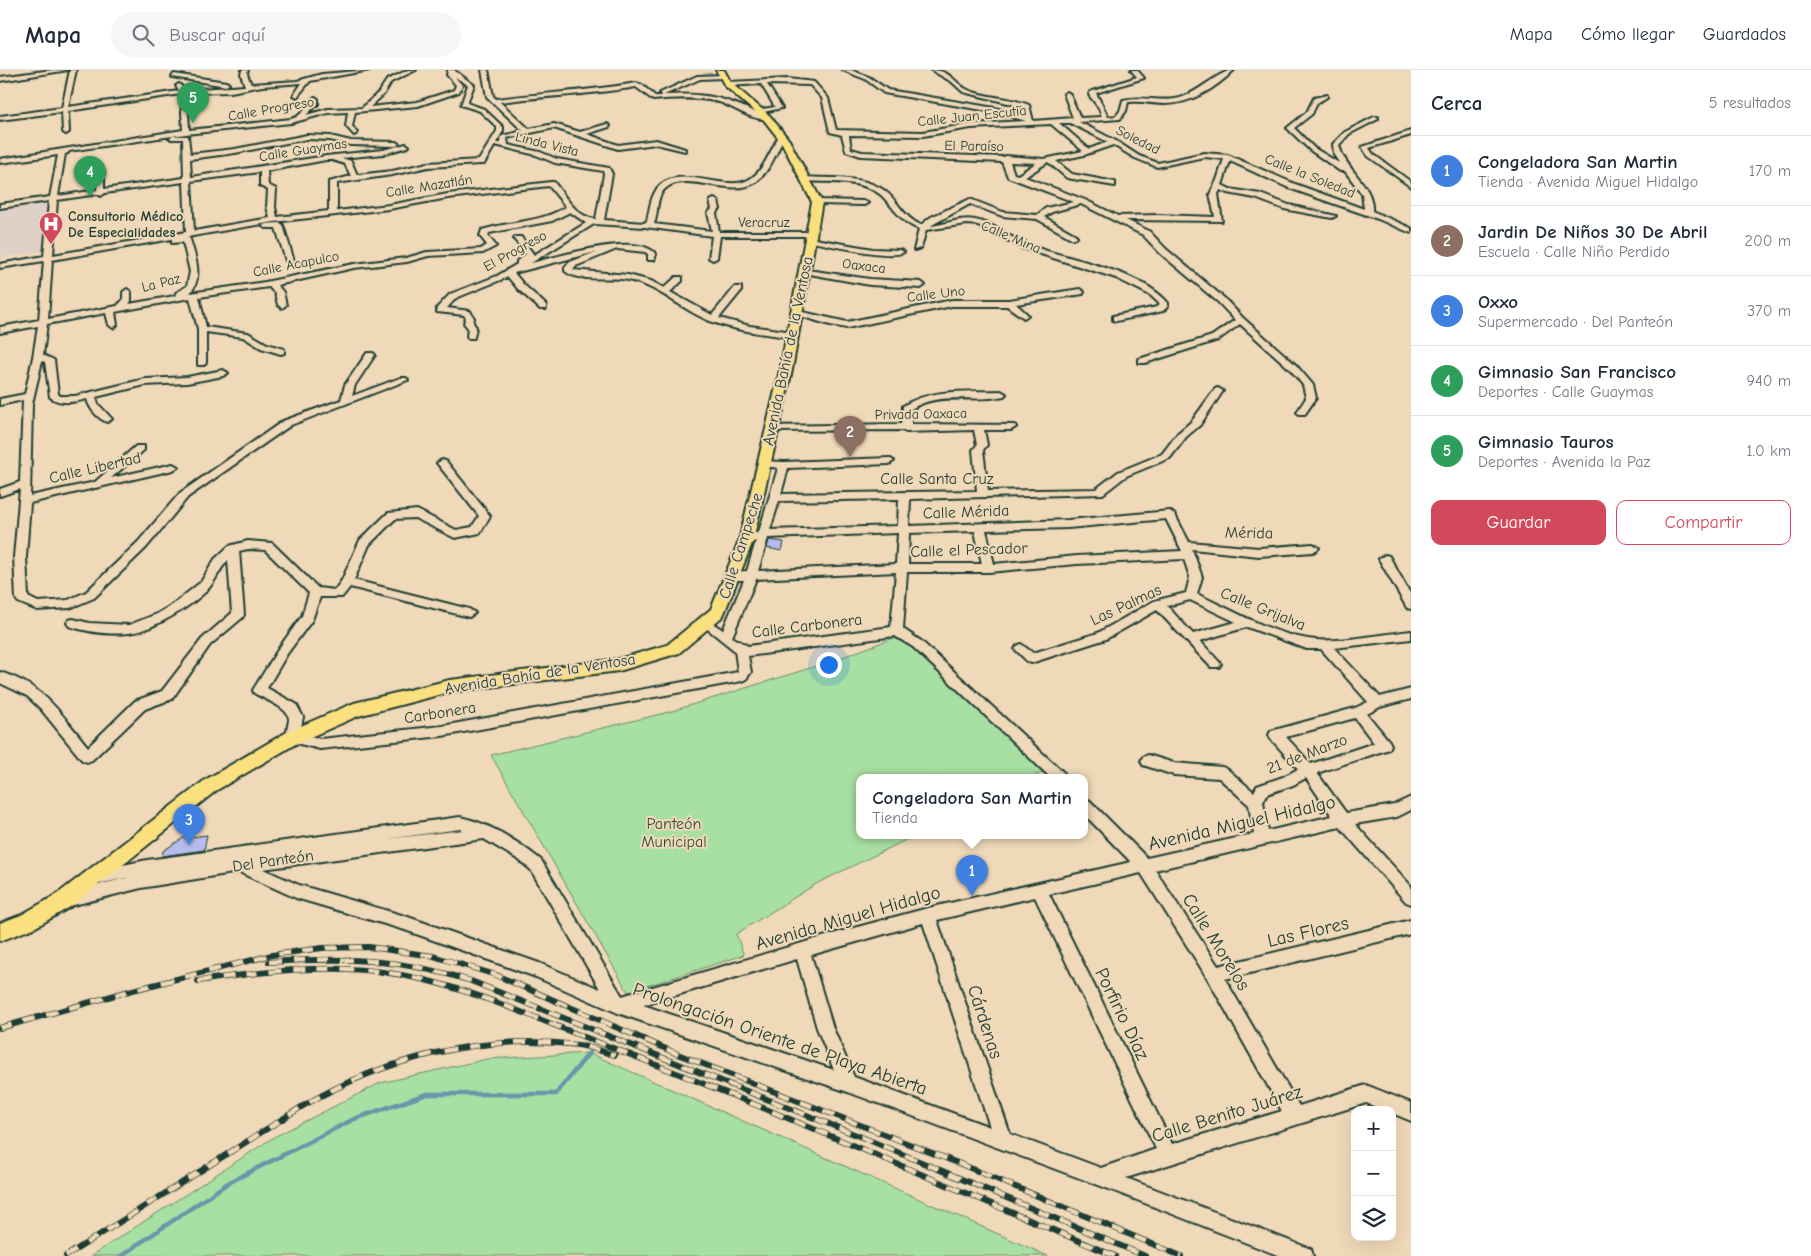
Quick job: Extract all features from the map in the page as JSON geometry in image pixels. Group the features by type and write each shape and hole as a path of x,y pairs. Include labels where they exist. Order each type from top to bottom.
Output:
{"main road":[{"path":"723,77 763,114 782,138 817,202"},
{"name":"Avenida Bahía de la Ventosa","path":"2,927 27,922 63,900 211,785 293,737 354,710 450,686 619,665 674,649 706,623 718,612 746,542 798,314 817,202"}],"street":[{"path":"0,79 65,70"},
{"path":"66,132 65,109 72,70"},
{"path":"245,70 244,74 248,85"},
{"path":"190,234 183,92 176,83 170,80 176,73 181,76 214,83 260,85 297,83 322,76 367,70"},
{"path":"363,110 382,93 389,82 413,70"},
{"path":"334,213 333,182 355,176 392,173 428,166 481,162 500,131 499,125 482,110 464,104 471,85 467,80 454,74 451,70"},
{"name":"Calle Progreso","path":"0,161 61,151 296,120 328,111 352,111 418,104 457,90 459,85 450,75 451,70"},
{"path":"485,70 490,97 528,132"},
{"path":"845,70 866,78 886,92 996,110 1030,121 1027,106 965,90 954,81 934,70"},
{"path":"1106,118 1092,92 1141,78 1134,70"},
{"name":"Calle Juan Escutia","path":"845,134 861,132 923,134 961,127 1030,121 1118,118 1123,111 1125,102 1130,100 1167,102 1187,98 1206,89 1231,70"},
{"path":"654,98 696,78 723,77 763,82 788,80 812,83 825,98 833,132 845,134"},
{"path":"297,95 308,80"},
{"path":"495,101 556,93 595,92 636,85 640,86 654,98 696,96 716,99 758,117 779,108 763,82"},
{"path":"0,117 183,92 231,90 260,85"},
{"path":"1067,94 1074,120"},
{"path":"1324,96 1316,98 1311,105 1310,113 1290,128 1312,149 1351,175"},
{"path":"296,120 315,104 315,99"},
{"path":"352,111 349,126 354,133"},
{"path":"1368,212 1369,207 1364,189 1336,154 1335,145 1347,133 1376,118"},
{"name":"Soledad","path":"1074,120 1137,157 1157,165 1197,156"},
{"path":"1052,121 1088,152"},
{"path":"505,147 504,137 554,126 618,147 656,142 683,150"},
{"path":"581,134 607,126"},
{"path":"1411,132 1365,147 1370,155 1411,185"},
{"name":"El Paraíso","path":"845,134 848,150 861,154 966,159 1006,158 1047,161 1088,152 1114,142"},
{"name":"Calle Guaymas","path":"0,207 263,169 326,158 383,152 406,146 351,143 330,138 313,137 297,138 187,157"},
{"path":"648,223 656,206 658,193 666,185 680,180 735,185 750,183 757,177 782,138"},
{"name":"Linda Vista","path":"491,144 541,154 555,161 606,170 608,174 596,222"},
{"path":"61,151 53,199 43,322 38,357 28,400 24,484 25,501 20,558 22,599 37,606 70,604 90,595 142,545 184,495 287,423 403,380"},
{"name":"Calle la Soledad","path":"1197,156 1212,154 1228,157 1292,186 1368,212 1411,231"},
{"path":"460,155 463,159 460,164"},
{"path":"1117,218 1219,219 1214,194 1222,182 1222,172 1228,157"},
{"path":"326,158 348,162 355,176"},
{"path":"1006,158 1006,164 1011,175 1082,202 1146,233 1293,367 1308,385 1311,398 1302,412"},
{"path":"1019,177 1047,161 1070,176 1112,184"},
{"path":"263,169 264,186 272,189 274,220"},
{"path":"100,172 100,193"},
{"path":"805,179 862,183 870,186 886,196 907,222 923,228"},
{"name":"Calle Mazatlán","path":"0,266 102,247 274,220 389,207 448,196 548,184 551,184 570,208 586,221 648,223 716,234"},
{"path":"1218,186 1257,196 1287,207 1332,216"},
{"path":"917,248 923,228 934,219 970,200 1002,214 1039,217 1073,237"},
{"path":"713,258 716,234 712,212 716,209 714,201"},
{"path":"817,202 864,202"},
{"path":"1039,217 1048,210 1082,202"},
{"name":"Calle Acapulco","path":"0,330 194,295 270,284 354,266 406,260 427,254 483,251 490,249 492,246 484,236 486,232 536,224 552,219 570,208"},
{"path":"1394,224 1411,220"},
{"name":"El Progreso","path":"471,336 472,327 468,323 470,318 467,312 440,310 449,299 513,271 596,222"},
{"name":"Calle Mina","path":"923,228 934,228 956,222 975,222 1024,246 1136,283 1164,302 1164,306 1160,309 1116,318"},
{"name":"Calle Mazatlán","path":"202,232 220,232 279,225 290,261"},
{"name":"Veracruz","path":"716,234 812,237 873,251 900,252"},
{"name":"La Paz","path":"102,247 118,250 186,239 194,283 191,289 176,296 120,308"},
{"path":"513,271 530,254 530,251 518,239"},
{"path":"513,271 603,248 616,247 648,250 652,254 652,258"},
{"path":"616,247 573,264 569,267 569,271 577,274 628,277 648,282 713,319 749,329 793,335"},
{"name":"Calle Mazatlán","path":"0,262 49,256"},
{"path":"513,271 521,287 544,307"},
{"name":"Oaxaca","path":"804,271 870,282 921,285"},
{"path":"666,291 679,279"},
{"path":"270,284 279,292 282,305"},
{"path":"713,319 738,289"},
{"path":"120,308 127,302 127,292"},
{"name":"Calle Uno","path":"798,314 833,324 847,325 952,302 1009,303 1080,292"},
{"name":"La Paz","path":"194,295 202,329 201,363"},
{"path":"1009,303 1024,316"},
{"path":"110,311 112,325"},
{"path":"1142,361 1208,341 1240,320"},
{"path":"202,329 245,334 264,346 281,351"},
{"path":"346,400 350,385 370,355"},
{"path":"38,357 49,360 53,395 58,399 91,397 136,384 187,380 223,374"},
{"name":"Calle Santa Cruz","path":"774,498 1099,492 1122,474 1166,456 1182,435 1196,423 1218,391"},
{"path":"906,429 906,408 913,402 933,398 1001,394"},
{"path":"91,397 92,405 107,419"},
{"path":"0,402 28,400"},
{"path":"0,409 28,400"},
{"path":"978,427 982,445 978,450 983,495"},
{"name":"Privada Oaxaca","path":"772,428 906,429 1011,427"},
{"path":"95,485 140,448"},
{"path":"764,463 889,461"},
{"path":"73,623 89,627 130,629 153,621 176,608 205,585 219,562 233,549 248,545 268,546 315,592 338,594 347,582 364,542 392,516 417,514 455,534 476,530 485,516 442,463"},
{"name":"Calle Campeche","path":"726,637 751,576 784,464"},
{"name":"Calle Libertad","path":"25,501 173,468"},
{"path":"0,492 24,484"},
{"path":"905,495 897,631 917,644 1056,774"},
{"name":"Calle Mérida","path":"764,534 1068,524 1170,515 1187,550"},
{"path":"980,528 989,568"},
{"path":"746,542 764,534"},
{"name":"Mérida","path":"1187,550 1259,552 1313,548"},
{"path":"0,677 32,692 87,756 140,705 167,695 206,642 238,615 233,549"},
{"path":"1187,550 1196,577 1190,596"},
{"name":"Calle el Pescador","path":"733,576 902,568 989,568 1187,550"},
{"path":"1385,559 1411,605"},
{"path":"347,582 469,613"},
{"path":"293,737 296,717 291,708 259,690 283,651 308,617 315,592"},
{"name":"Las Palmas","path":"1021,649 1031,658 1102,636 1158,604 1190,596"},
{"name":"Calle Grijalva","path":"1190,596 1267,632 1307,644 1324,645 1411,634"},
{"path":"1158,604 1214,664"},
{"path":"1190,639 1243,624 1245,621"},
{"name":"Calle Carbonera","path":"706,623 741,649 755,650 897,631"},
{"path":"1324,645 1377,703"},
{"name":"Carbonera","path":"293,737 320,744 442,731 742,676 745,672 741,649"},
{"path":"1411,694 1377,703 1358,712 1276,734 1308,770 1343,820 1411,897"},
{"name":"21 de Marzo","path":"1256,802 1262,790 1288,781 1308,770 1384,745 1358,712"},
{"path":"1148,761 1174,769 1222,773 1256,802 1262,838"},
{"name":"Avenida Miguel Hidalgo","path":"618,1005 850,936 928,915 1040,891 1262,838 1397,810 1411,803"},
{"name":"Calle Morelos","path":"1088,808 1144,866 1214,974 1295,1116"},
{"name":"Del Panteón","path":"93,878 147,867 460,822 473,826 532,861 618,1005"},
{"name":"Del Panteón","path":"63,900 141,881 240,865 485,833"},
{"name":"Prolongación Oriente de Playa Abierta","path":"240,865 296,891 414,926 539,971 618,1005 848,1083 1101,1177 1304,1256"},
{"name":"Porfirio Díaz","path":"1040,891 1168,1154"},
{"name":"Cárdenas","path":"928,915 1004,1142"},
{"name":"Las Flores","path":"1214,974 1411,927"},
{"path":"802,951 825,1028 848,1083"},
{"name":"Calle Benito Juárez","path":"1101,1177 1168,1154 1366,1094 1411,1112"}],"shaded area":[{"path":"49,203 43,251 4,257 0,260 0,210"}],"green space":[{"name":"Panteón Municipal","path":"894,638 912,648 1043,772 1039,774 856,774 856,839 908,839 816,884 736,934 744,955 628,992 491,755 669,712 826,663"},
{"path":"589,1053 1048,1256 91,1256 274,1137 380,1083 487,1059"}],"building":[{"path":"769,540 784,542 782,551 767,548"},
{"path":"207,835 204,850 162,856 163,851 183,838"}],"waterway":[{"path":"121,1256 228,1183 354,1119 427,1094 556,1094 589,1053"}],"railway":[{"path":"0,1028 129,991 272,955 322,948 369,947 433,956 496,975 680,1055 963,1165 1181,1256"},
{"path":"269,962 371,961 445,973 471,981 864,1138 1145,1256"},
{"path":"198,981 290,970 337,969 383,972 411,977 468,992 733,1096 1115,1256"},
{"path":"66,1256 303,1106 334,1089 401,1062 471,1046 507,1043 543,1042 578,1045 615,1055"}],"place":[{"name":"Gimnasio Tauros","path":"193,123"},
{"name":"Gimnasio San Francisco","path":"90,197"},
{"name":"Consultorio Médico De Especialidades","path":"51,245"},
{"name":"Jardin De Niños 30 De Abril","path":"850,457"},
{"name":"Oxxo","path":"189,845"},
{"name":"Congeladora San Martin","path":"972,896"}]}
